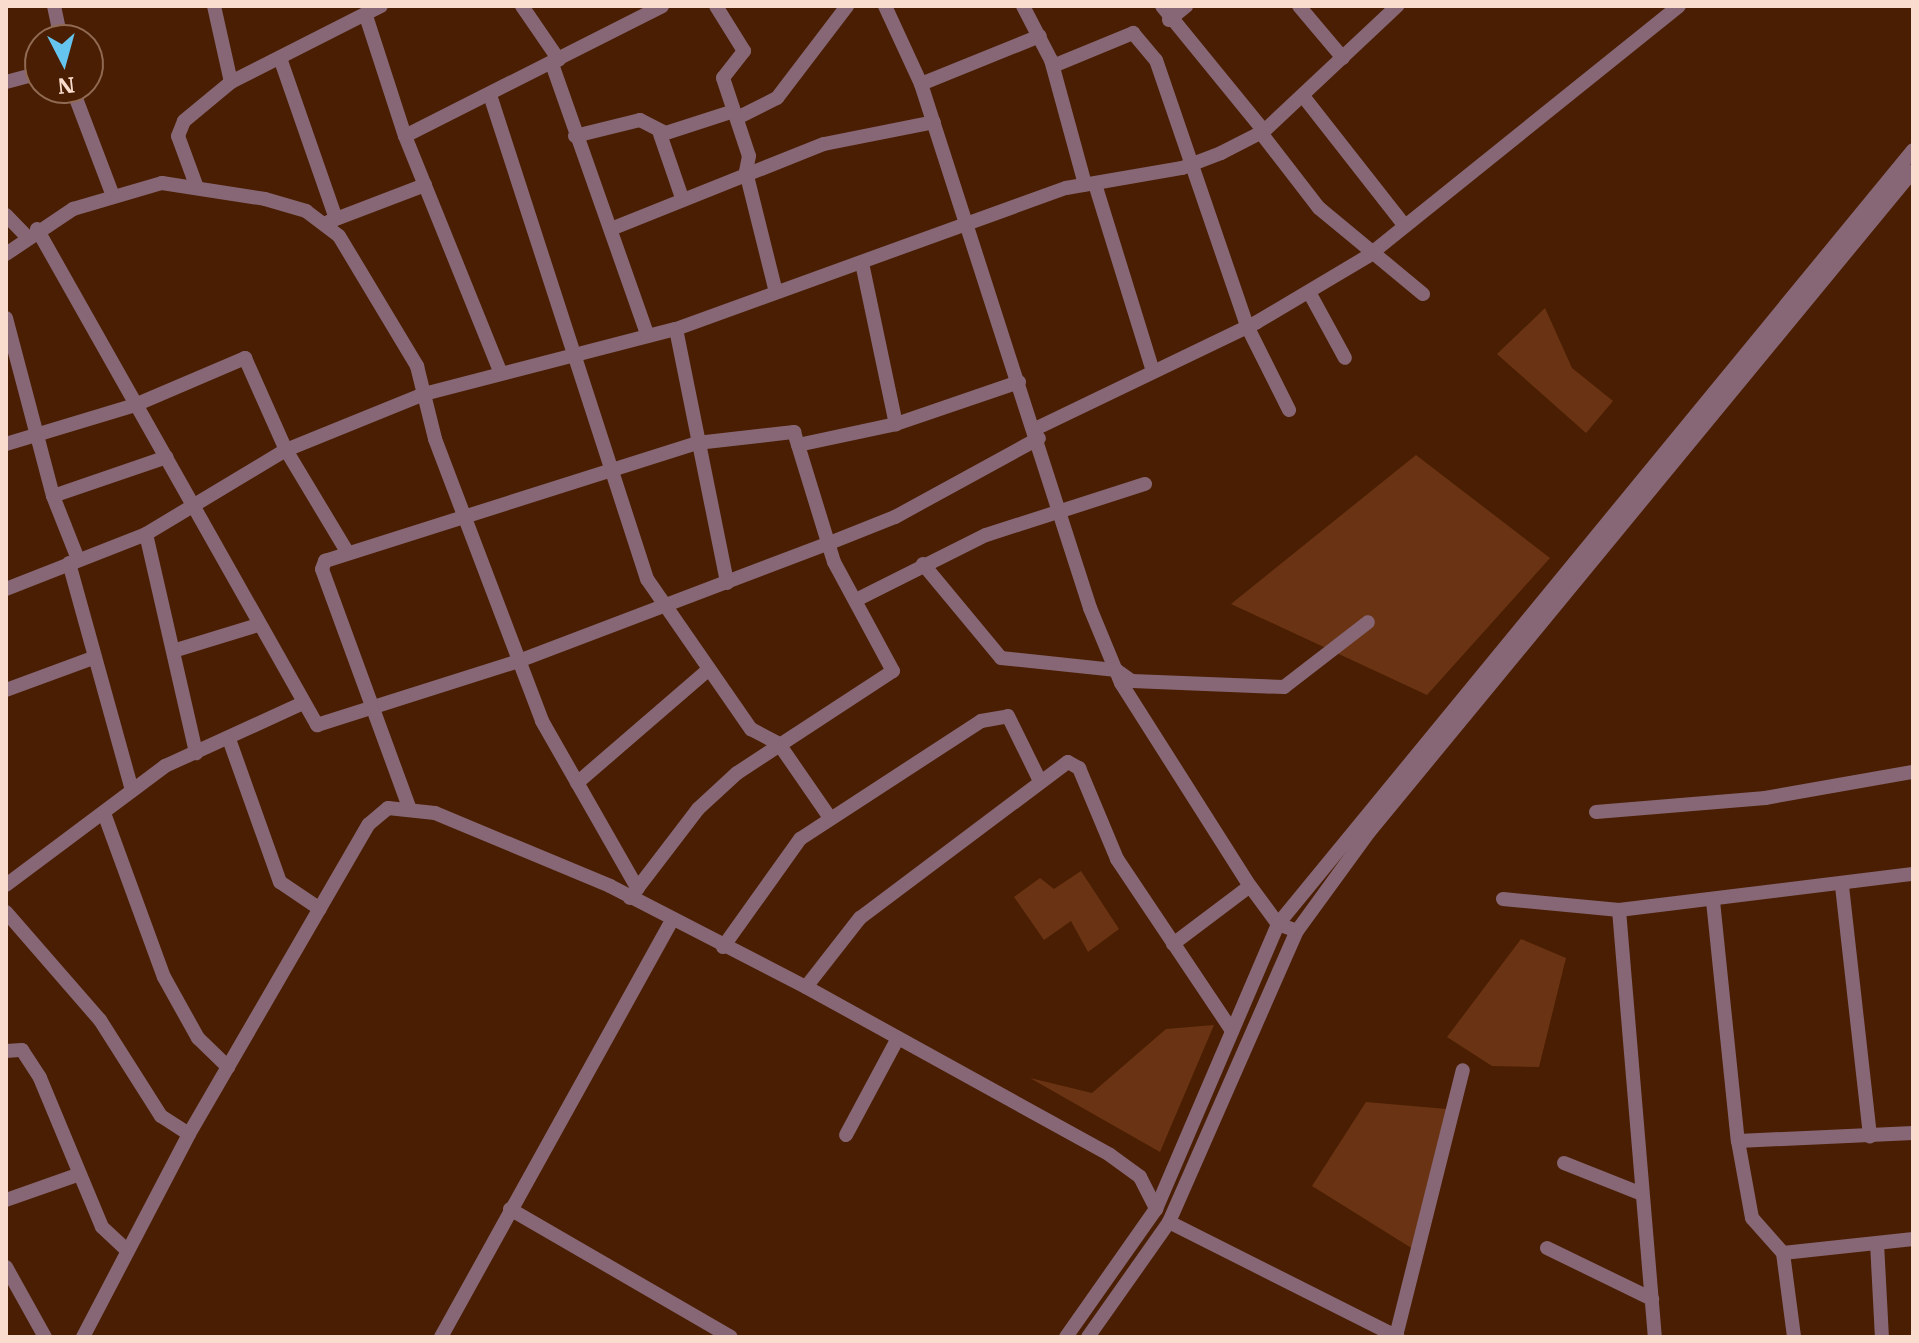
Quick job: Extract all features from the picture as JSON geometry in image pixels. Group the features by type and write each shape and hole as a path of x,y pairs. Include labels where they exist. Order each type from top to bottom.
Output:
{"street":[{"path":"214,6 231,82"},
{"path":"196,185 180,128 231,82 381,6"},
{"path":"522,6 555,62 575,136 648,336"},
{"path":"405,136 662,6"},
{"path":"716,6 744,51 722,74 736,115 746,172 776,292"},
{"path":"660,134 736,115 777,98 847,6"},
{"path":"885,6 921,84 961,221 1037,433 1060,510 1116,670 1250,886 1278,924 1297,931"},
{"path":"1023,6 1053,66 1153,371"},
{"path":"1186,6 1166,13 1262,132 1368,256 1423,294"},
{"path":"1299,6 1343,58"},
{"path":"6,589 146,534 194,501 286,450 424,394 500,371 578,356 676,329 862,263 961,221 1090,184 1194,164 1262,132 1397,6"},
{"path":"6,215 32,233 194,501 301,704 317,725 373,710 516,662 895,517 1037,433 1153,371 1247,326 1368,256 1679,6"},
{"path":"366,16 405,136 500,371"},
{"path":"1053,66 1133,33 1156,60 1247,326 1289,410"},
{"path":"921,84 1040,36"},
{"path":"280,58 330,221 396,326 467,512 516,662 634,894"},
{"path":"490,95 578,356 629,535 665,607 708,670 751,729 779,744 830,818"},
{"path":"1303,96 1405,226"},
{"path":"78,104 113,196"},
{"path":"575,136 640,120 660,134 682,198"},
{"path":"611,229 746,172 847,138 934,122"},
{"path":"1066,1337 1156,1209 1278,924 1913,150"},
{"path":"1088,1337 1169,1222 1297,931 1369,832 1913,171"},
{"path":"6,254 32,233 113,196 162,183 196,185 292,207 330,221 425,185"},
{"path":"862,263 896,424"},
{"path":"1309,292 1345,358"},
{"path":"6,318 73,561 93,658 132,790"},
{"path":"676,329 727,583"},
{"path":"6,444 39,437 135,405 245,358 286,450 348,553"},
{"path":"798,445 896,424 1019,382"},
{"path":"409,807 322,569 348,553 612,467 697,443 789,430 798,445 827,544 893,671 779,744 698,809 634,894"},
{"path":"53,496 167,457"},
{"path":"856,600 923,564 1060,510 1145,484"},
{"path":"146,534 196,753"},
{"path":"923,564 1001,658 1116,670 1132,681 1284,687 1368,622"},
{"path":"173,651 258,625"},
{"path":"6,690 93,658"},
{"path":"577,783 708,670"},
{"path":"6,885 105,816 132,790 196,753 301,704"},
{"path":"723,947 780,862 830,818 1001,714 1039,779"},
{"path":"229,739 280,882 320,909"},
{"path":"806,987 860,918 1062,763 1079,768 1094,815 1173,944 1232,1031"},
{"path":"1596,812 1765,798 1913,772"},
{"path":"83,1337 189,1134 369,824 388,808 409,807 634,894 672,921 806,987 1110,1155 1140,1177 1156,1209"},
{"path":"105,816 164,977 198,1038 228,1067"},
{"path":"1503,899 1619,910 1842,886 1913,874"},
{"path":"1173,944 1250,886"},
{"path":"1842,886 1870,1136"},
{"path":"1713,901 1738,1141 1752,1218 1783,1253 1794,1337"},
{"path":"1619,910 1655,1337"},
{"path":"6,912 100,1020 161,1116 189,1134"},
{"path":"441,1337 672,921"},
{"path":"846,1135 898,1038"},
{"path":"6,1051 22,1050 40,1078 102,1227 128,1251"},
{"path":"1169,1222 1397,1336 1463,1070"},
{"path":"1738,1141 1913,1133"},
{"path":"1564,1163 1642,1194"},
{"path":"6,1200 80,1174"},
{"path":"510,1209 731,1337"},
{"path":"1783,1253 1913,1239"},
{"path":"1877,1243 1882,1337"},
{"path":"1547,1248 1652,1299"},
{"path":"6,1267 45,1337"}],"shaded area":[{"path":"1545,308 1572,368 1613,401 1586,433 1497,354"},
{"path":"1416,455 1550,558 1427,695 1231,604"},
{"path":"1081,871 1119,929 1088,952 1071,921 1044,940 1014,897 1040,878 1054,889"},
{"path":"1521,939 1566,958 1539,1067 1492,1066 1447,1037"},
{"path":"1214,1025 1160,1152 1030,1078 1092,1093 1166,1029"},
{"path":"1366,1102 1447,1109 1413,1249 1312,1186"}]}
